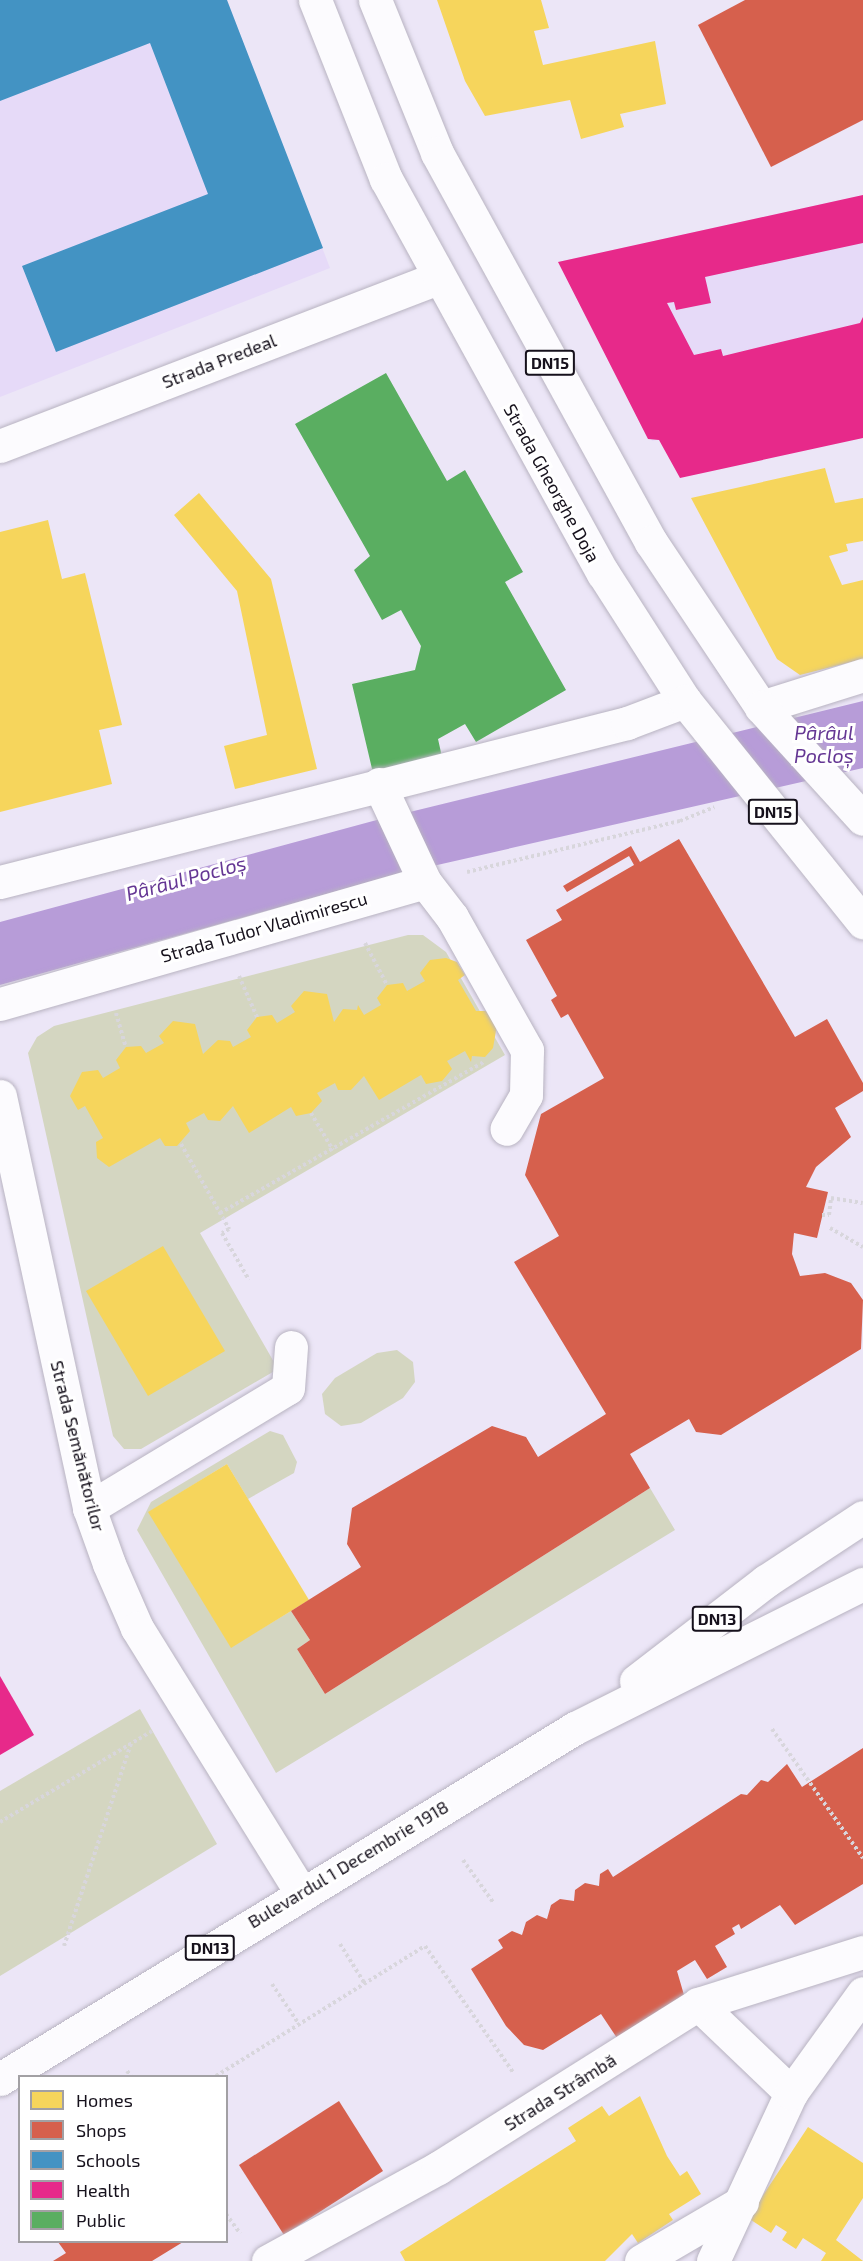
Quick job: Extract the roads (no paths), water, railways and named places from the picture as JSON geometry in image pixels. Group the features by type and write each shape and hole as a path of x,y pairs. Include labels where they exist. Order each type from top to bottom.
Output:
{"street":[{"name":"Strada Gheorghe Doja","path":"315,0 386,179 438,278 603,573 685,701 863,922"},
{"name":"DN15","path":"375,0 437,153 651,542 761,707 863,819"},
{"name":"Strada Predeal","path":"0,446 438,278"},
{"path":"761,707 863,675"},
{"path":"0,882 379,784 627,723 685,701"},
{"path":"379,784 426,882 452,916 527,1050 526,1095 506,1129"},
{"name":"Strada Tudor Vladimirescu","path":"0,1004 426,882"},
{"name":"Strada Semănătorilor","path":"0,1096 89,1508 137,1628 300,1892"},
{"path":"89,1508 288,1388 291,1347"},
{"name":"Bulevardul 1 Decembrie 1918","path":"575,1728 766,1581 863,1517"},
{"name":"Bulevardul 1 Decembrie 1918","path":"0,2079 300,1892 575,1728 863,1584"},
{"name":"Strada Strâmbă","path":"268,2261 537,2107 698,2004 863,1952"},
{"path":"712,2261 742,2202 790,2093 863,1993"},
{"path":"698,2004 790,2093"},
{"path":"641,2261 742,2202"}],"water":[{"name":"Pârâul Pocloș","path":"863,701 863,768 402,873 0,985 0,922 373,821"}]}
